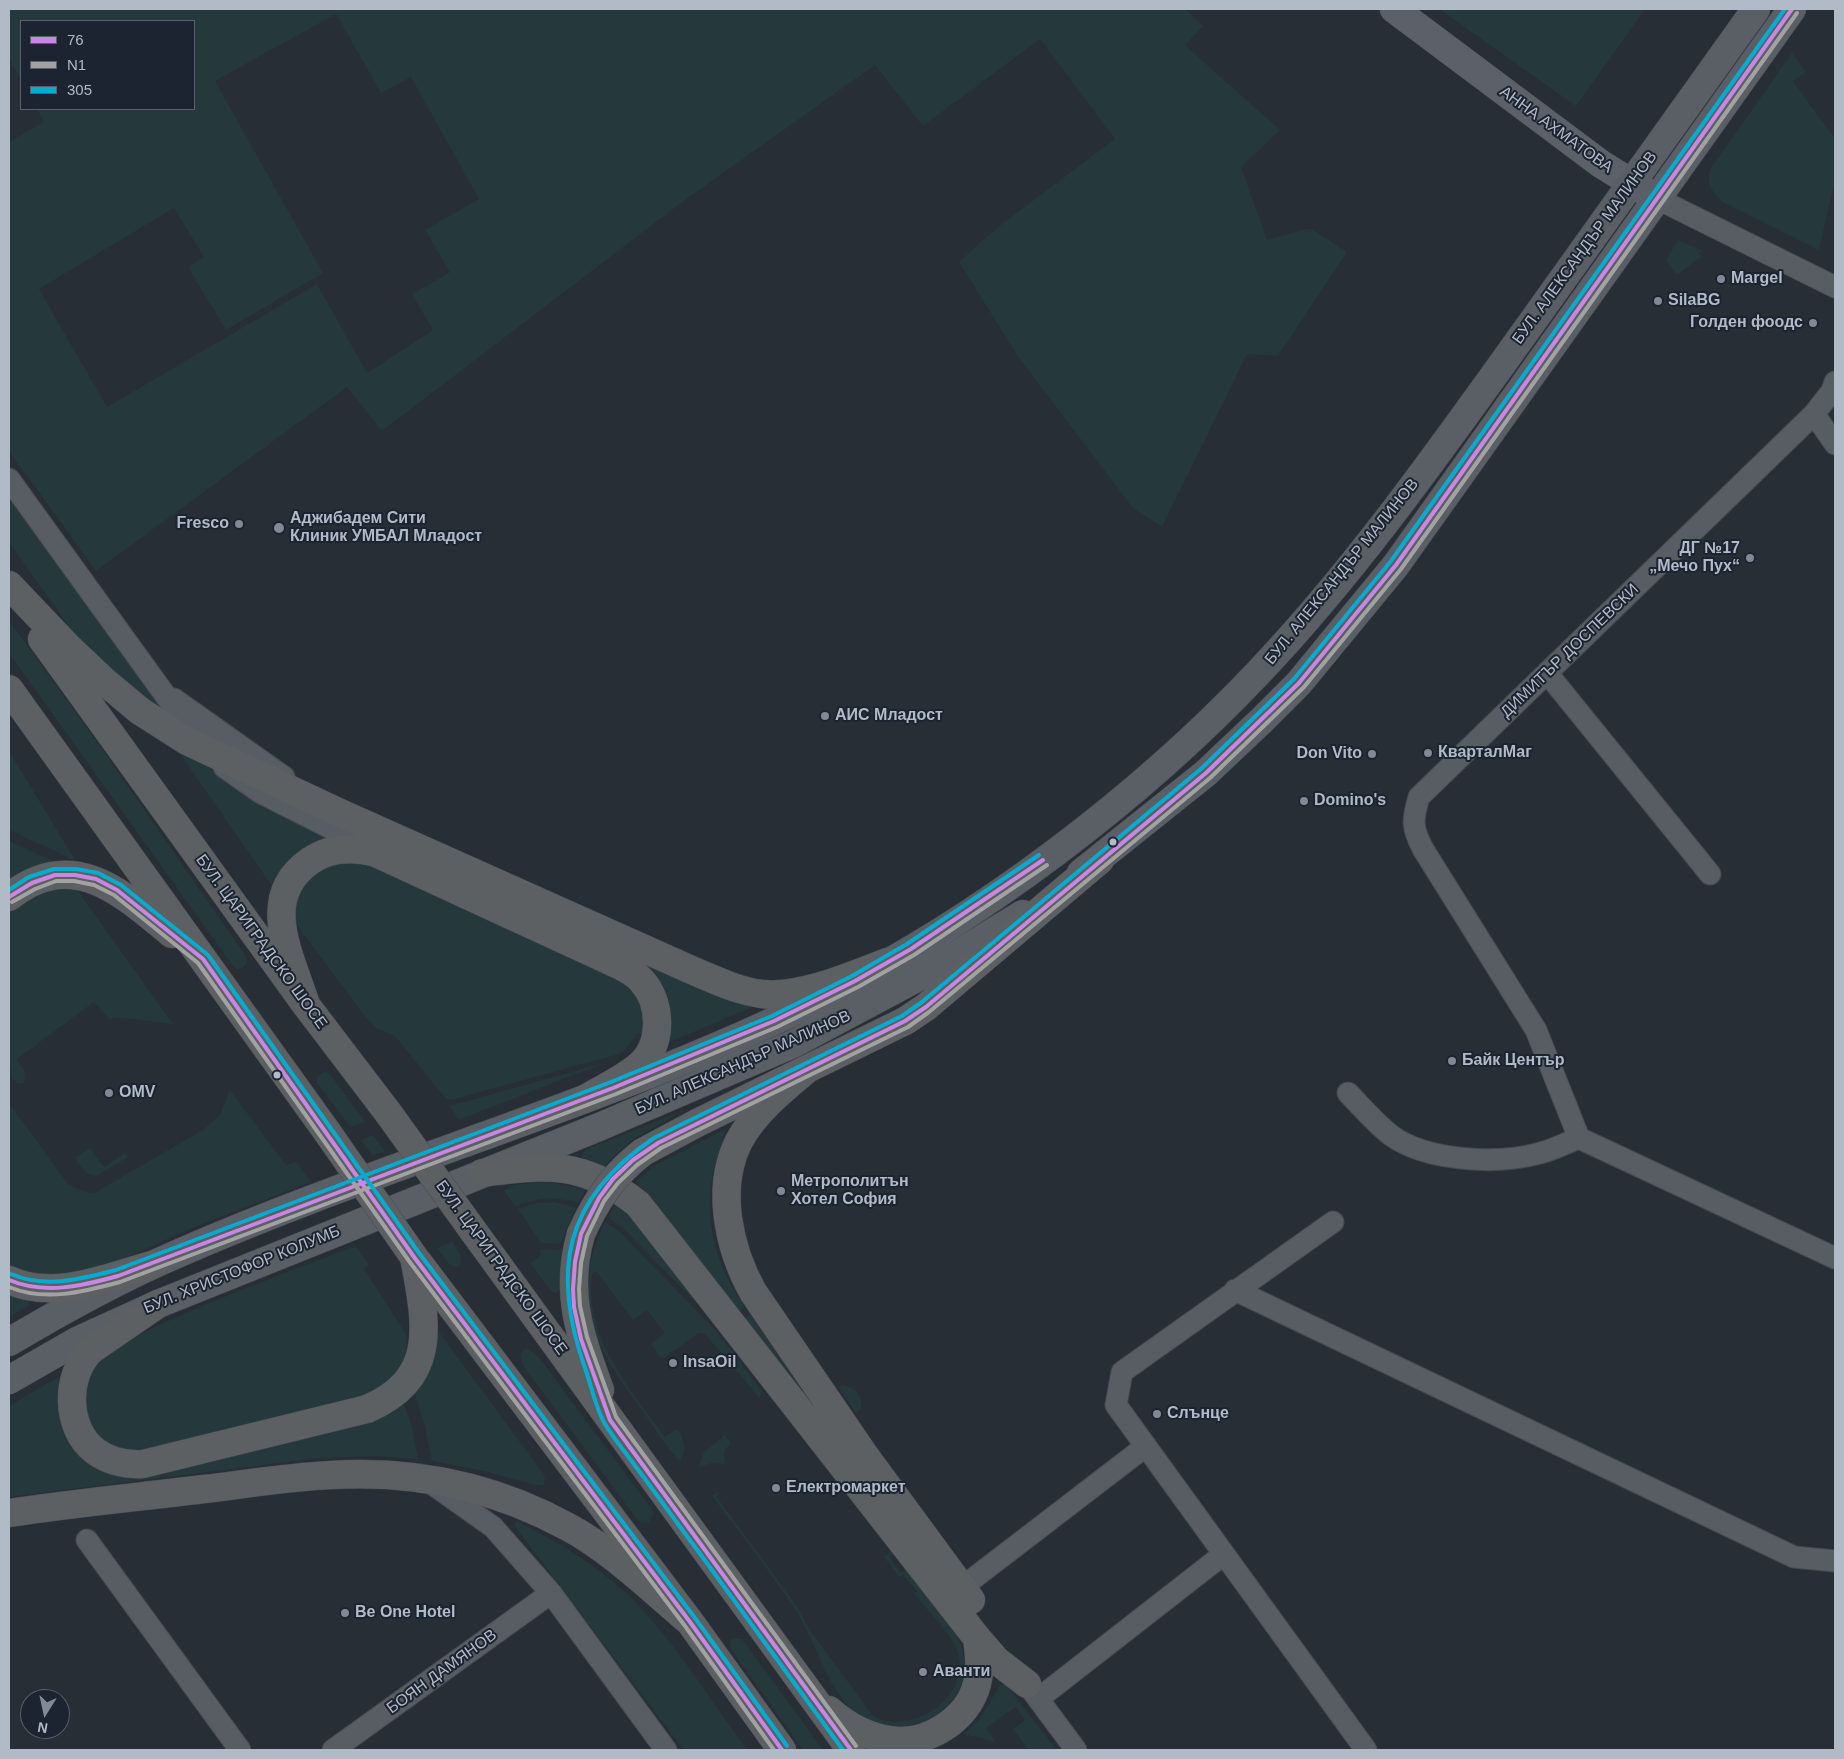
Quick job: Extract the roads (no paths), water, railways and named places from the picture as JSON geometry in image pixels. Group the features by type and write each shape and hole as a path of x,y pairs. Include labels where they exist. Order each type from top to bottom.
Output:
{"highway":[{"path":"9,585 104,681 161,726 207,752 696,972 760,994 787,993 887,962"},
{"name":"БУЛ. ЦАРИГРАДСКО ШОСЕ","path":"9,593 306,1005 389,1114 851,1750"},
{"path":"9,689 330,1136 414,1257 690,1622 782,1750"},
{"path":"306,1005 282,928 280,911 284,890 290,880 313,859 336,850 361,849 392,860 619,965 641,980 649,990 657,1016 654,1045 648,1056 639,1066 585,1099"},
{"path":"610,1420 581,1339 574,1307 575,1262 581,1234 599,1198 609,1184 643,1152 697,1123 905,1021 926,1007 1100,860"},
{"path":"9,897 32,883 55,875 75,875 96,879 117,890 203,959"},
{"path":"805,1071 776,1095 738,1143 730,1172 727,1208 734,1248 741,1271 753,1292 862,1453 961,1588 1011,1652 1032,1691"},
{"path":"482,1173 524,1167 554,1166 576,1170 599,1179 638,1204 976,1638 996,1660 1032,1691"},
{"path":"158,1304 91,1350 83,1358 75,1376 73,1410 77,1424 93,1450 118,1462 143,1464 367,1410 389,1398 404,1385 416,1369 424,1343 423,1304 414,1257"},
{"path":"9,1280 33,1288 54,1289 78,1285 152,1265"},
{"path":"9,1513 329,1475 385,1474 422,1478 465,1486 499,1496 530,1508 570,1528 602,1550 690,1622"},
{"path":"796,1674 830,1711 846,1724 878,1738 892,1741 911,1740 942,1728 964,1710 977,1684 980,1668 976,1638"}],"main road":[{"name":"БУЛ. АЛЕКСАНДЪР МАЛИНОВ","path":"152,1265 245,1226 585,1099 774,1022 829,995 887,962 987,900 1081,833 1172,757 1258,674 1318,606 1370,542 1448,439 1756,9"},
{"name":"БУЛ. АЛЕКСАНДЪР МАЛИНОВ","path":"482,1173 667,1099 802,1040 936,968 1013,921 1100,860 1206,772 1299,683 1396,565 1792,9"},
{"name":"БУЛ. ХРИСТОФОР КОЛУМБ","path":"9,1380 77,1341 158,1304 482,1173"},
{"path":"9,1342 152,1265"}],"street":[{"name":"АННА АХМАТОВА","path":"1394,9 1549,126 1630,184 1835,287"},
{"name":"ДИМИТЪР ДОСПЕВСКИ","path":"1579,1138 1536,1030 1415,834 1413,816 1419,797 1814,414 1832,391 1835,382"},
{"path":"1814,414 1835,444"},
{"path":"9,479 164,691 194,737 207,752 234,775 261,793 392,860"},
{"path":"1547,673 1710,874"},
{"path":"164,691 338,812"},
{"path":"1348,1093 1390,1135 1414,1149 1448,1157 1496,1158 1540,1154 1579,1138 1835,1258"},
{"path":"1333,1222 1122,1372 1116,1405 1366,1750"},
{"path":"1235,1290 1794,1557 1835,1561"},
{"path":"961,1588 1146,1446"},
{"path":"422,1478 453,1497 492,1527 551,1593 666,1750"},
{"path":"87,1540 240,1750"},
{"path":"1076,1750 1032,1691 1224,1554"},
{"name":"БОЯН ДАМЯНОВ","path":"333,1750 551,1593"}],"place":[{"name":"Margel","path":"1721,279"},
{"name":"SilaBG","path":"1658,301"},
{"name":"Голден фоодс","path":"1813,323"},
{"name":"Fresco","path":"239,524"},
{"name":"Аджибадем Сити Клиник УМБАЛ Младост","path":"279,528"},
{"name":"ДГ №17 „Мечо Пух“","path":"1750,558"},
{"name":"АИС Младост","path":"825,716"},
{"name":"КварталМаг","path":"1428,753"},
{"name":"Don Vito","path":"1372,754"},
{"name":"Domino's","path":"1304,801"},
{"name":"Байк Център","path":"1452,1061"},
{"name":"OMV","path":"109,1093"},
{"name":"Метрополитън Хотел София","path":"781,1191"},
{"name":"InsaOil","path":"673,1363"},
{"name":"Слънце","path":"1157,1414"},
{"name":"Електромаркет","path":"776,1488"},
{"name":"Be One Hotel","path":"345,1613"},
{"name":"Аванти","path":"923,1672"}]}
